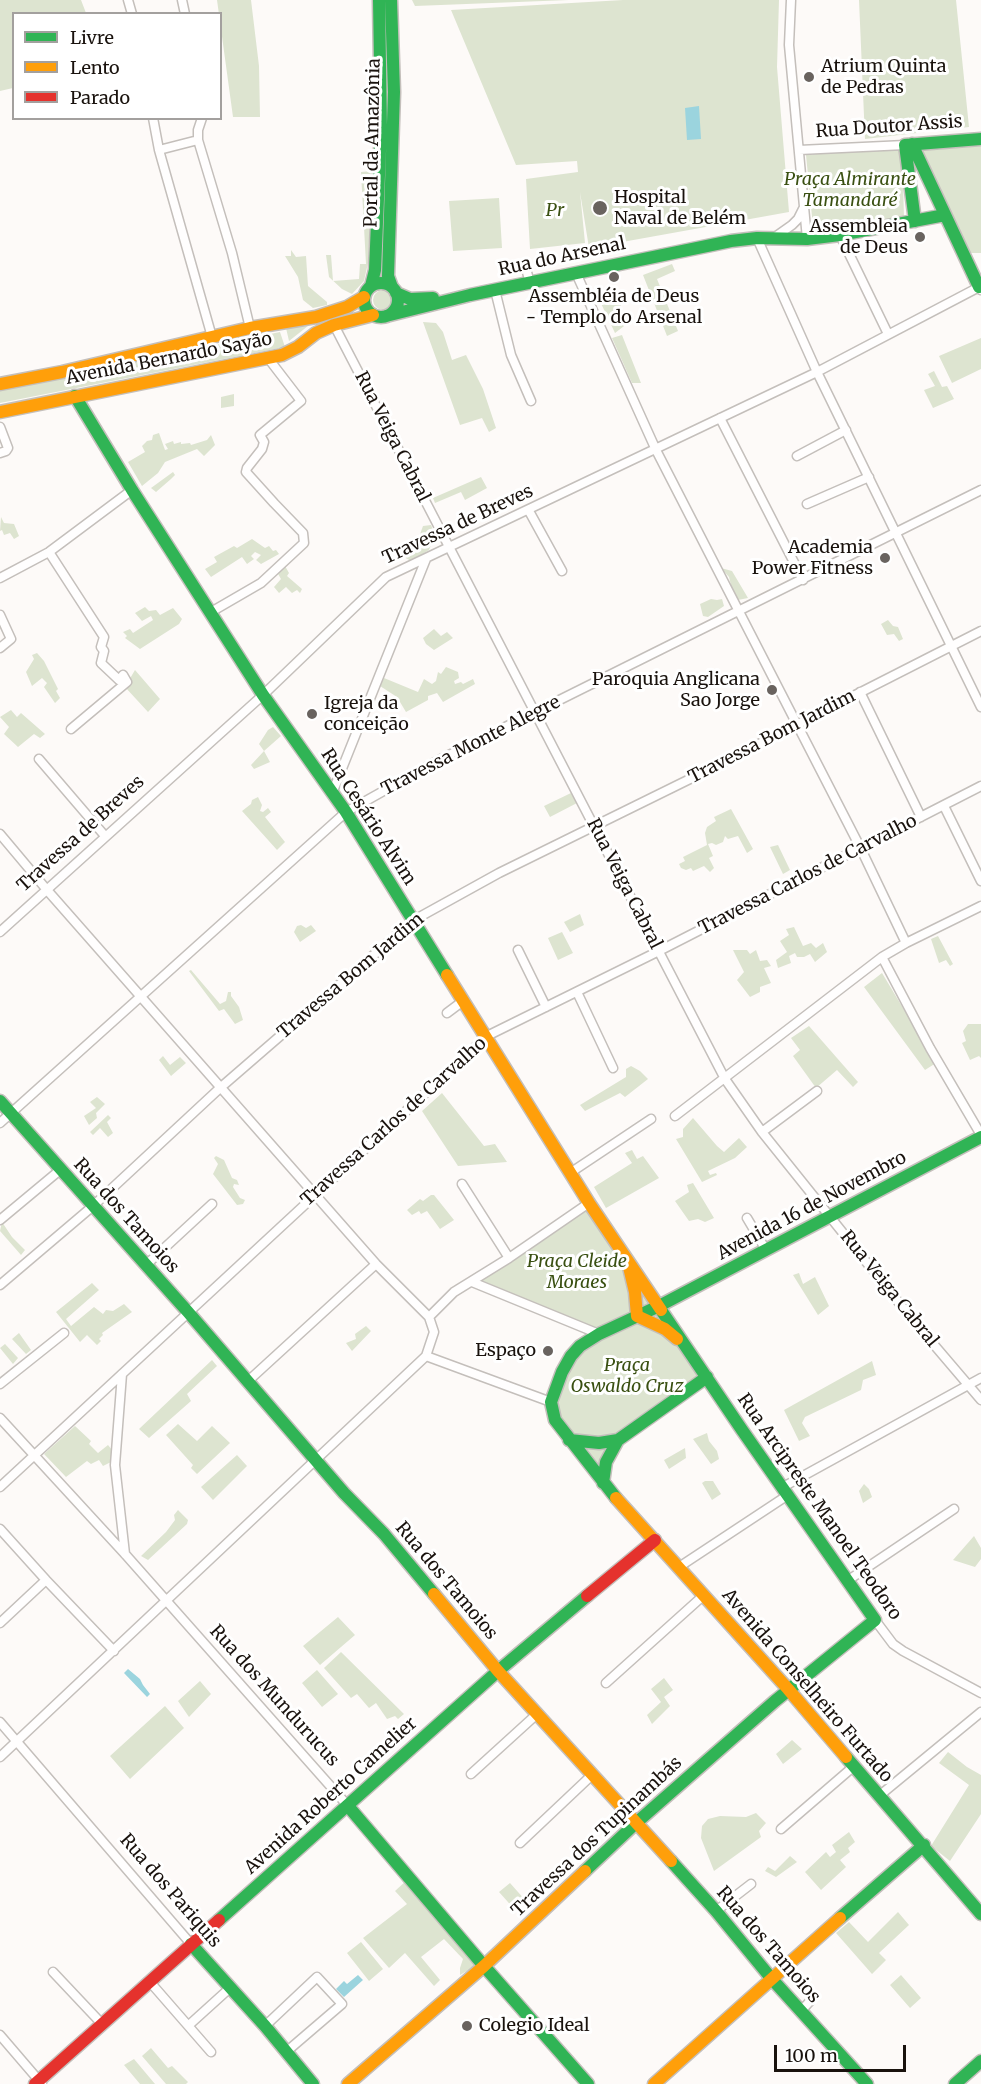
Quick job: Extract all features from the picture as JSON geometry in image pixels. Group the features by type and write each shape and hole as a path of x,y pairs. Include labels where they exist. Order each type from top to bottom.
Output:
{"street":[{"name":"Portal da Amazônia","path":"367,292 375,270 379,173 379,0"},
{"name":"Portal da Amazônia","path":"392,0 394,92 388,276 394,290"},
{"path":"791,0 789,45 807,240"},
{"path":"153,120 159,150 212,337"},
{"path":"201,120 198,140 232,252 250,328"},
{"name":"Rua Doutor Assis","path":"799,150 981,139"},
{"path":"159,150 198,140"},
{"path":"908,144 980,288"},
{"path":"908,144 915,221"},
{"path":"772,239 798,219 804,205"},
{"name":"Rua do Arsenal","path":"380,315 731,241 757,238 807,240 945,215"},
{"path":"840,235 888,334"},
{"path":"757,238 817,372 981,707"},
{"path":"525,265 530,282"},
{"path":"576,273 656,450 860,848 906,943"},
{"path":"381,283 394,290 396,307 380,315 367,309 367,292 381,283"},
{"name":"Travessa de Breves","path":"0,932 263,694 386,577 529,511 817,372 980,288"},
{"name":"Rua do Arsenal","path":"394,290 403,296 419,299 470,295"},
{"path":"495,290 511,355 531,401"},
{"name":"Avenida Bernardo Sayão","path":"0,384 250,328 316,316 347,307 367,292"},
{"name":"Avenida Bernardo Sayão","path":"0,412 282,355 298,347 316,333 334,325 380,315"},
{"name":"Rua Veiga Cabral","path":"334,325 725,1079 762,1131 981,1400"},
{"path":"211,612 261,583 304,543 303,533 246,472 262,449 264,442 260,435 302,399 268,358"},
{"name":"Rua Cesário Alvim","path":"75,396 132,490 263,694 333,791 570,1173 659,1306"},
{"path":"720,418 803,580"},
{"path":"0,427 8,448 0,453"},
{"path":"797,456 846,430"},
{"path":"807,504 869,477"},
{"path":"0,578 49,552 132,490"},
{"name":"Travessa Monte Alegre","path":"0,1123 346,812 437,760 981,490"},
{"path":"529,511 562,571"},
{"path":"49,552 104,637 101,647 104,651 101,663 119,680 123,675 127,682 71,729"},
{"path":"333,791 426,559"},
{"path":"0,615 10,639 0,648"},
{"name":"Travessa Bom Jardim","path":"0,1285 93,1206 220,1088 414,920 499,873 981,631"},
{"path":"860,692 921,817"},
{"path":"39,759 105,836"},
{"name":"Travessa Carlos de Carvalho","path":"0,1487 487,1036 577,993 981,786"},
{"path":"944,806 981,881"},
{"path":"0,834 46,890 376,1264 429,1317 434,1327 433,1341 426,1356 0,1757"},
{"path":"675,1116 882,957 981,906"},
{"path":"518,950 546,1007"},
{"path":"882,957 930,1048 981,1136"},
{"path":"577,993 613,1068"},
{"path":"447,1013 464,1000"},
{"path":"762,1131 817,1091"},
{"name":"Rua dos Tamoios","path":"0,1101 188,1312 315,1460 384,1534 498,1671 716,1911 771,1978 867,2084"},
{"path":"570,1173 651,1119"},
{"name":"Avenida 16 de Novembro","path":"637,1316 981,1136"},
{"path":"0,1220 60,1170"},
{"path":"462,1184 509,1258"},
{"path":"429,1317 454,1292 509,1258 589,1203"},
{"path":"146,1265 213,1204"},
{"path":"747,1218 766,1250"},
{"name":"Rua Cesário Alvim","path":"627,1260 635,1292 637,1316"},
{"path":"247,1382 376,1264"},
{"path":"472,1282 599,1334"},
{"name":"Rua Arcipreste Manoel Teodoro","path":"659,1306 847,1581 893,1644 903,1652 981,1693"},
{"path":"618,1440 599,1443 569,1440 555,1420 551,1402 562,1372 571,1356 580,1346 599,1334 637,1316 665,1329 690,1350"},
{"path":"0,1384 64,1333"},
{"path":"426,1356 551,1402"},
{"path":"122,1374 115,1465 125,1554"},
{"path":"603,1483 606,1462 618,1440 707,1377"},
{"path":"679,1567 786,1491 981,1378"},
{"name":"Rua dos Mundurucus","path":"0,1418 125,1554 348,1806 588,2084"},
{"name":"Avenida Conselheiro Furtado","path":"569,1440 603,1483 788,1689 981,1914"},
{"path":"847,1581 954,1509"},
{"path":"0,1529 46,1581 114,1651"},
{"name":"Avenida Roberto Camelier","path":"38,2083 498,1671 655,1540"},
{"path":"0,1623 46,1581"},
{"path":"606,1683 704,1594"},
{"name":"Travessa dos Tupinambás","path":"348,2084 484,1966 636,1823 788,1689 875,1620"},
{"path":"879,1796 981,1712"},
{"path":"471,1774 537,1714"},
{"name":"Rua dos Pariquis","path":"0,1722 313,2084"},
{"path":"781,1829 853,1767"},
{"path":"520,1844 592,1775"},
{"path":"654,2084 771,1978 924,1845"},
{"path":"716,1911 751,1884"},
{"path":"53,1972 102,2024"},
{"path":"265,2026 317,1977 342,2004 286,2052"},
{"path":"150,1982 211,2052"},
{"path":"189,2025 231,1987"},
{"path":"801,2011 812,1999"},
{"path":"0,2036 38,2083"},
{"path":"955,2084 981,2061"}],"green space":[{"path":"0,0 81,0 86,12 12,12 12,88 0,91"},
{"path":"217,0 251,0 259,66 260,117 233,117 222,37 222,12 219,12"},
{"path":"412,0 569,0 415,6"},
{"name":"Pr","path":"623,0 779,0 777,67 789,212 589,248 580,192 585,243 530,249 526,179 578,172 577,161 516,165 451,10"},
{"path":"859,0 956,0 969,127 865,139"},
{"name":"Praça Almirante Tamandaré","path":"902,146 904,218 814,237 806,155"},
{"path":"981,146 981,253 968,253 918,151"},
{"path":"372,171 368,263 364,281 352,294 333,281 359,279 360,264 366,264 361,172"},
{"path":"499,198 502,248 453,251 449,201"},
{"path":"291,250 296,257 306,256 308,286 327,302 327,305 313,308 303,300 298,277 285,256 291,256"},
{"path":"326,255 331,255 333,281 329,277"},
{"path":"672,264 675,271 657,279 678,331 667,336 643,275"},
{"path":"383,290 390,293 393,300 390,307 383,310 376,307 373,300 376,293"},
{"path":"614,290 628,323 615,333 598,297"},
{"path":"313,322 289,341 286,328"},
{"path":"423,322 436,323 443,332 452,360 466,355 483,389 496,428 489,432 482,418 460,425"},
{"path":"280,332 285,347 0,403 0,388"},
{"path":"622,335 641,383 632,383 612,338"},
{"path":"981,338 981,369 952,383 939,356"},
{"path":"934,371 942,387 947,386 954,399 933,408 924,390 935,386 928,374"},
{"path":"234,394 234,406 221,408 221,397"},
{"path":"159,433 165,450 168,449 165,444 173,441 174,444 181,442 181,444 190,443 191,445 207,440 211,435 215,445 204,456 197,449 165,462 158,473 142,486 128,462 145,452 142,446 152,440 153,435"},
{"path":"173,472 175,475 156,492 151,488"},
{"path":"481,477 487,488 465,500 461,492 435,503 433,498"},
{"path":"1,517 4,523 14,524 19,536 14,539 10,533 4,535 2,530 0,531"},
{"path":"431,525 435,535 429,550 411,561 404,557 410,550 410,545 419,537 423,526"},
{"path":"252,539 265,548 269,546 279,554 261,564 256,560 261,555 255,552 251,556 254,559 247,564 242,557 211,577 205,569 217,562 214,557"},
{"path":"285,566 289,573 287,576 302,589 300,593 297,590 292,593 286,587 279,593 274,587 281,579 277,572"},
{"path":"721,568 732,571 748,598 738,600 729,577"},
{"path":"711,599 722,599 724,606 708,617 703,616 700,604"},
{"path":"145,607 149,611 156,610 160,615 173,608 182,619 179,624 140,649 125,638 127,636 123,632 130,629 133,633 153,620 151,616 142,621 135,613"},
{"path":"888,620 893,626 898,627 903,639 899,641 894,634 887,635 881,624"},
{"path":"434,629 441,636 447,632 453,638 434,650 426,644 423,638"},
{"path":"37,653 44,661 58,689 56,691 60,698 55,703 44,687 47,683 42,678 32,686 26,672 34,659 32,655"},
{"path":"446,667 458,672 459,678 454,681 455,684 461,682 463,684 473,679 475,684 443,702 437,693 428,696 428,700 406,712 397,697 380,686 384,678 418,692 424,679 432,684 436,681 438,672 441,674"},
{"path":"135,670 160,699 148,712 125,687"},
{"path":"11,710 17,717 21,713 45,734 40,738 34,734 18,747 4,734 9,727 0,717"},
{"path":"273,727 281,736 264,751 259,744 268,730"},
{"path":"264,751 270,762 254,769 251,765"},
{"path":"571,793 577,803 550,817 544,806"},
{"path":"258,797 262,805 260,811 263,812 268,808 271,812 265,817 285,842 277,850 242,811"},
{"path":"731,809 753,849 747,853 738,836 728,839 725,836 723,842 716,845 708,844 713,856 709,858 714,868 710,872 704,866 693,871 691,868 686,870 681,868 679,864 685,861 683,857 707,845 705,833 707,827 716,821 714,817"},
{"path":"778,845 790,870 783,874 770,847"},
{"path":"580,914 584,925 570,932 564,922"},
{"path":"301,925 306,928 311,925 316,931 300,942 294,932 297,926"},
{"path":"794,927 803,946 811,943 816,948 823,943 827,952 815,962 810,954 797,957 795,953 789,956 791,963 778,968 776,960 787,952 780,941 789,935 786,929"},
{"path":"562,932 573,953 558,960 548,938"},
{"path":"938,936 953,964 950,966 946,960 939,963 931,939"},
{"path":"733,950 747,950 750,954 756,950 760,961 767,960 771,966 764,968 771,983 760,987 760,992 750,997 737,980 744,972"},
{"path":"191,970 220,1004 226,1001 228,992 231,992 243,1020 235,1024 224,1009 219,1011 189,971"},
{"path":"882,973 936,1063 925,1070 864,987"},
{"path":"968,1024 981,1024 981,1058 979,1056 970,1060 962,1043 966,1041 963,1031"},
{"path":"809,1026 858,1082 853,1087 837,1070 816,1088 793,1056 800,1050 791,1038"},
{"path":"163,1056 170,1065 180,1057 186,1063 171,1076 159,1060"},
{"path":"631,1066 648,1079 625,1097 620,1093 585,1111 580,1105 626,1077 626,1069"},
{"path":"442,1093 484,1146 495,1144 507,1162 458,1166 422,1111"},
{"path":"97,1097 105,1104 96,1113 97,1118 89,1125 84,1116 96,1108 90,1102"},
{"path":"108,1115 111,1118 107,1122 113,1133 108,1137 100,1128 93,1135 90,1132"},
{"path":"693,1118 724,1152 739,1138 747,1147 735,1158 708,1171 710,1175 716,1173 717,1175 702,1182 676,1139 683,1137 683,1129"},
{"path":"632,1150 637,1159 643,1156 659,1178 606,1208 594,1187 632,1163 625,1153"},
{"path":"216,1156 224,1160 232,1178 237,1180 239,1185 234,1184 233,1187 240,1198 245,1200 243,1204 237,1205 213,1174 218,1164 214,1158"},
{"path":"693,1183 714,1218 705,1222 698,1219 689,1221 675,1201 689,1192 687,1185"},
{"path":"434,1195 454,1220 440,1229 427,1211 421,1214 419,1211 412,1215 407,1210 420,1199 423,1201"},
{"name":"Praça Cleide Moraes","path":"589,1203 658,1304 599,1334 472,1282"},
{"path":"2,1222 25,1250 21,1255 0,1231"},
{"path":"799,1273 803,1284 815,1277 829,1306 818,1315 793,1275"},
{"path":"92,1283 99,1290 66,1319 71,1326 94,1307 103,1314 106,1310 113,1311 124,1304 132,1312 102,1333 99,1339 101,1341 97,1345 87,1335 80,1342 56,1312"},
{"name":"Praça Oswaldo Cruz","path":"636,1320 674,1340 703,1380 617,1439 603,1476 559,1419 556,1403 560,1388 574,1359 601,1337"},
{"path":"366,1326 371,1331 352,1351 346,1343 356,1339 355,1334"},
{"path":"19,1333 31,1350 26,1354 12,1339"},
{"path":"5,1344 18,1358 13,1364 0,1348"},
{"path":"212,1360 217,1366 187,1394 191,1401 149,1438 139,1429"},
{"path":"872,1361 876,1375 863,1380 861,1390 805,1417 802,1423 810,1436 799,1441 784,1410"},
{"path":"178,1424 197,1441 212,1426 230,1443 197,1474 191,1468 193,1465 166,1435"},
{"path":"75,1426 91,1441 89,1444 98,1453 108,1445 112,1450 111,1462 103,1466 99,1460 91,1464 87,1461 66,1477 44,1454"},
{"path":"707,1433 719,1459 711,1464 693,1439"},
{"path":"685,1448 686,1458 669,1469 664,1460"},
{"path":"237,1455 247,1466 213,1500 201,1487"},
{"path":"713,1481 721,1494 712,1500 702,1483"},
{"path":"864,1484 872,1497 863,1503 859,1491"},
{"path":"178,1510 188,1520 187,1524 148,1560 141,1556 166,1532 175,1520 174,1515"},
{"path":"974,1536 981,1548 981,1559 975,1567 953,1560"},
{"path":"338,1617 355,1635 320,1665 303,1646"},
{"path":"341,1652 404,1714 398,1719 395,1716 387,1719 376,1703 369,1708 357,1694 351,1698 324,1668"},
{"path":"317,1670 338,1694 322,1707 302,1683"},
{"path":"664,1678 673,1690 664,1697 670,1706 652,1724 647,1715 661,1702 651,1689"},
{"path":"200,1681 211,1694 189,1717 178,1701"},
{"path":"165,1706 184,1728 130,1779 110,1756"},
{"path":"792,1740 802,1749 783,1764 776,1754"},
{"path":"948,1752 981,1775 981,1814 950,1861 931,1846 969,1785 939,1763"},
{"path":"756,1813 766,1823 759,1831 761,1837 714,1871 701,1838 702,1826 708,1819 720,1816 746,1817"},
{"path":"849,1832 855,1842 848,1848 850,1852 840,1860 846,1867 821,1890 805,1872 826,1852 830,1857 836,1852 832,1845"},
{"path":"790,1856 797,1862 776,1877 765,1871 768,1867 775,1871"},
{"path":"407,1880 476,1960 472,1968 460,1975 463,1959 444,1939 421,1957 440,1980 434,1986 405,1953 389,1968 363,1938 407,1904 395,1891"},
{"path":"510,1883 526,1901 516,1911 499,1892"},
{"path":"898,1912 909,1925 879,1953 886,1960 872,1974 836,1933 849,1922 868,1942"},
{"path":"361,1942 383,1969 369,1981 347,1953"},
{"path":"901,1975 921,1998 910,2008 890,1985"},
{"path":"151,2048 168,2068 172,2066 188,2082 186,2084 166,2084 142,2056"},
{"path":"134,2059 155,2084 140,2084 124,2065"}],"water":[{"path":"699,106 701,139 687,140 685,108"},
{"path":"128,1669 140,1679 150,1694 147,1697 124,1673"},
{"path":"358,1975 363,1980 344,1997 336,1989 344,1981 347,1984"}],"traffic: fast":[{"path":"371,286 375,270 381,128 379,0"},
{"path":"391,0 394,92 388,276 392,287"},
{"path":"915,221 905,145 981,139"},
{"path":"912,144 979,287 981,286"},
{"path":"386,316 470,295 731,241 757,238 807,239 840,235 945,215"},
{"path":"381,283 393,288 398,300 393,312 381,317 369,312 364,300 369,288 381,283"},
{"path":"396,293 410,299 433,298"},
{"path":"75,396 263,695 346,812 447,975"},
{"path":"0,1101 188,1312 344,1493 384,1534 434,1594"},
{"path":"616,1498 555,1420 551,1402 562,1372 580,1346 599,1334 659,1306 981,1137"},
{"path":"585,1871 775,1701 875,1620 661,1310"},
{"path":"603,1483 606,1462 618,1440 707,1377"},
{"path":"569,1440 599,1443 618,1440"},
{"path":"219,1920 498,1671 587,1596"},
{"path":"846,1757 981,1914"},
{"path":"348,1806 588,2084"},
{"path":"840,1918 924,1845"},
{"path":"671,1861 771,1978 867,2084"},
{"path":"191,1944 265,2026 313,2084"},
{"path":"955,2084 981,2061"}],"traffic: slow":[{"path":"0,384 62,372 250,328 316,317 347,307 364,297"},
{"path":"0,412 282,355 298,347 316,333 334,325 373,315"},
{"path":"447,975 589,1203 661,1310"},
{"path":"629,1267 635,1292 637,1316 665,1329 677,1339"},
{"path":"616,1498 846,1757"},
{"path":"434,1594 498,1671 671,1861"},
{"path":"348,2084 484,1966 585,1871"},
{"path":"654,2084 840,1918"}],"traffic: jam":[{"path":"587,1596 655,1540"},
{"path":"35,2084 219,1920"}],"place":[{"name":"Atrium Quinta de Pedras","path":"809,77"},
{"name":"Hospital Naval de Belém","path":"600,208"},
{"name":"Assembleia de Deus","path":"920,237"},
{"name":"Assembléia de Deus - Templo do Arsenal","path":"614,277"},
{"name":"Academia Power Fitness","path":"885,558"},
{"name":"Paroquia Anglicana Sao Jorge","path":"772,690"},
{"name":"Igreja da conceição","path":"312,714"},
{"name":"Espaço","path":"548,1351"},
{"name":"Colegio Ideal","path":"467,2026"}]}
